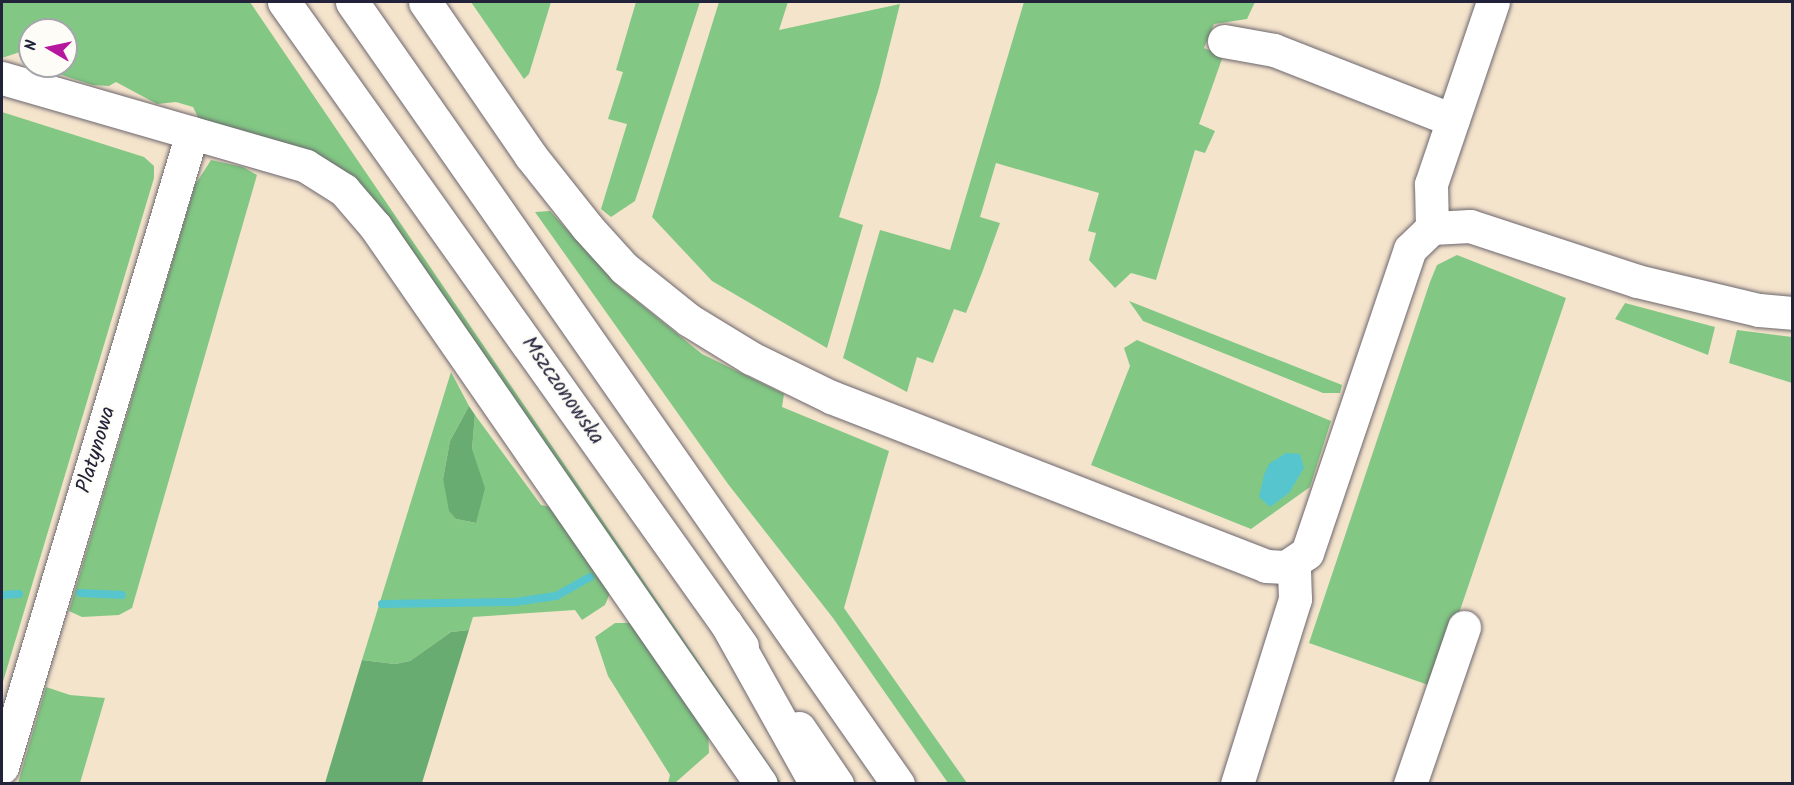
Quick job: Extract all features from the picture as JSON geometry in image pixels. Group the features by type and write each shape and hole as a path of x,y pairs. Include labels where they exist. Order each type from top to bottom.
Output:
{"main road":[{"name":"Mszczonowska","path":"284,2 726,623 837,783"},
{"path":"352,2 898,783"},
{"path":"425,2 530,154 587,227 624,268 689,320 751,358 864,410 1266,566 1294,564 1308,553 1320,525 1410,249 1432,228 1470,226 1637,281 1759,310 1792,313"},
{"path":"1432,228 1431,184 1493,2"},
{"path":"1224,41 1274,50 1453,120"},
{"path":"2,78 306,166 344,190 375,226 761,783"},
{"name":"Platynowa","path":"2,767 192,133"},
{"path":"1237,783 1295,599 1294,564"},
{"path":"726,623 816,783"},
{"path":"1410,783 1464,627"}],"green space":[{"path":"2,2 250,2 781,783 774,783 382,217 199,119 193,107 176,102 157,104 116,82 109,86 92,85 71,78 78,78 78,18 18,18 18,53 2,58"},
{"path":"471,2 551,2 529,74 524,79"},
{"path":"636,2 700,2 635,201 611,217 601,209 627,124 608,119 623,72 616,70"},
{"path":"719,2 788,2 779,30 900,4 879,88 839,217 863,225 827,348 712,281 652,217"},
{"path":"1024,2 1255,2 1247,19 1214,24 1204,48 1223,56 1199,124 1215,131 1205,153 1195,150 1156,280 1131,273 1115,288 1089,260 1096,233 1088,231 1099,193 996,163 980,217 1000,223 983,270 966,313 954,309 933,363 917,357 907,392 843,358 880,230 950,250"},
{"path":"2,112 144,157 154,166 154,178 2,685"},
{"path":"211,160 243,167 257,175 132,608 119,615 82,617 69,611 195,185"},
{"path":"550,211 618,286 702,354 784,394 782,407 889,451 844,608 967,783 948,783 833,618 728,484 535,212"},
{"path":"1457,255 1566,298 1434,687 1309,643 1430,282 1437,265"},
{"path":"1129,301 1342,385 1340,393 1323,393 1143,321"},
{"path":"1625,303 1715,327 1708,355 1615,319"},
{"path":"1737,330 1792,337 1792,383 1729,363"},
{"path":"1137,340 1331,421 1310,487 1251,529 1091,465 1130,366 1124,348"},
{"path":"451,372 469,406 450,441 443,479 456,519 476,523 472,449 475,415 541,505 555,508 610,593 605,605 582,620 575,610 473,617 469,630 451,632 410,661 395,664 362,660"},
{"path":"469,406 475,415 472,449 485,488 476,523 456,519 449,511 443,479 450,441"},
{"path":"615,623 630,623 708,728 709,753 675,783 668,783 670,775 608,676 595,637"},
{"path":"469,630 422,783 325,783 362,660 395,664 410,661 451,632"},
{"path":"46,687 70,695 105,698 80,783 18,783"}],"water":[{"path":"1286,453 1300,454 1304,468 1289,493 1270,507 1259,497 1264,475 1269,464"}],"waterway":[{"path":"382,604 515,602 556,596 590,577"},
{"path":"80,593 122,595"},
{"path":"2,595 19,594"}]}
